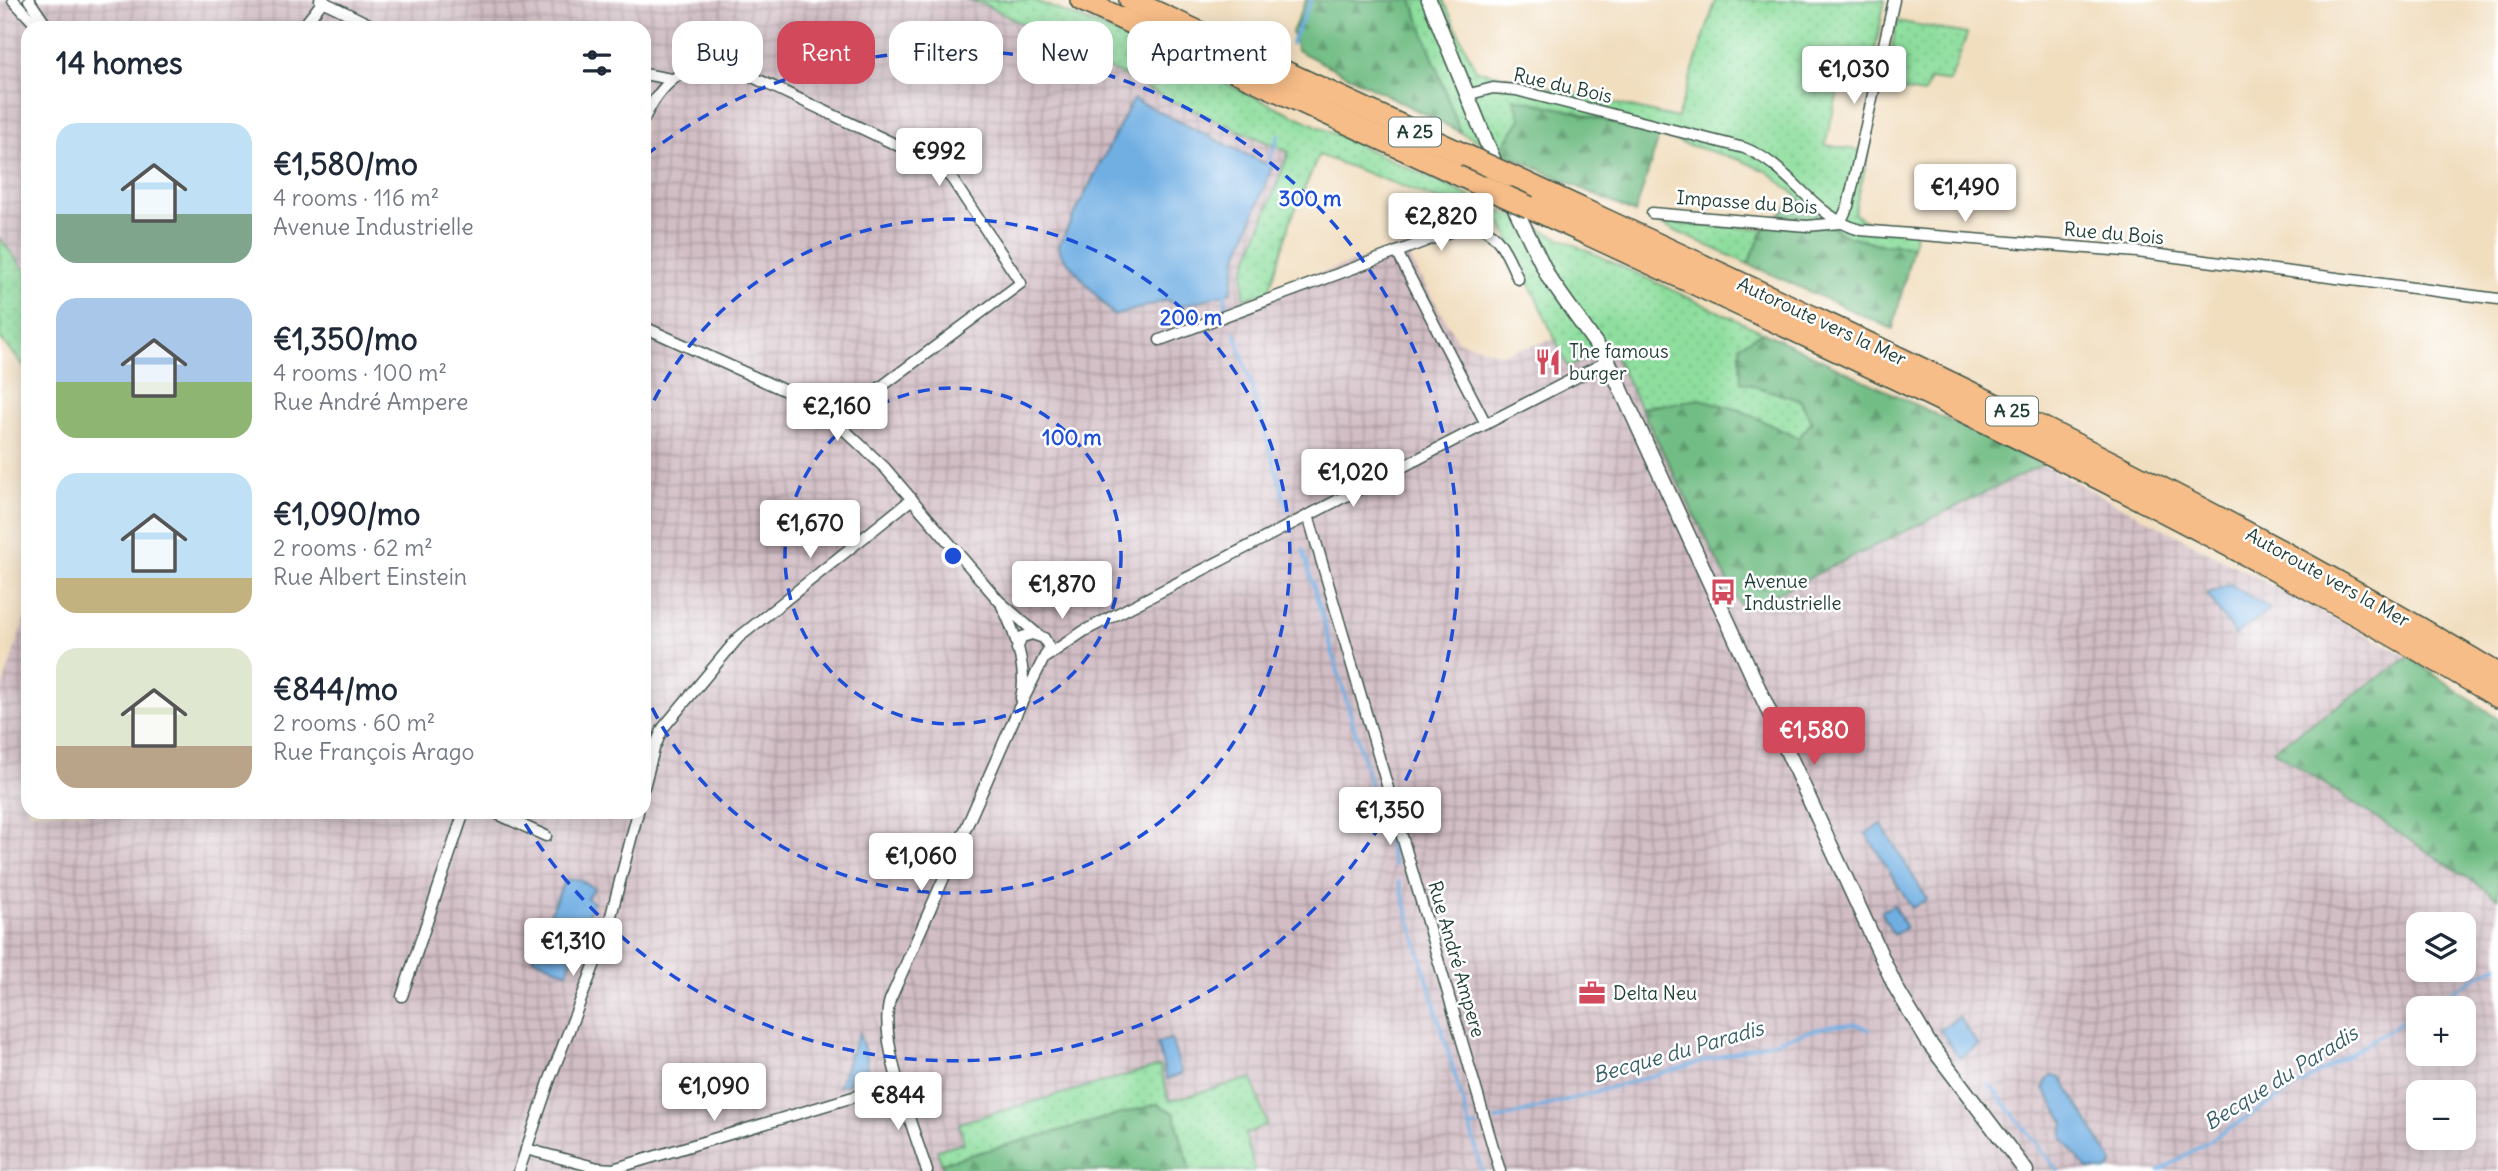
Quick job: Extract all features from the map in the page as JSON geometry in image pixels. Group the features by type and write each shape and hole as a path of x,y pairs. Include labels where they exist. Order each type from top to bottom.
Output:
{"highway":[{"path":"1068,0 1124,8"},
{"name":"A 25","path":"1081,0 1124,8 1485,187 2061,457 2323,596 2498,697"},
{"name":"Autoroute vers la Mer","path":"1124,8 1465,155 1941,377 2117,463 2315,569 2498,674"}],"street":[{"path":"13,0 32,21"},
{"path":"29,0 43,21"},
{"path":"1429,0 1466,95 1536,254 1555,287 1608,361 1896,988 1928,1043 2025,1171"},
{"path":"1840,223 1848,206 1894,0"},
{"path":"307,21 322,1 363,21"},
{"path":"651,106 657,94 671,79 699,68 735,69 937,164 952,179 1021,283 835,421"},
{"path":"651,75 671,79"},
{"name":"Rue du Bois","path":"1466,95 1493,88 1516,90 1744,148 1770,162 1840,223 1878,233 2137,252 2498,299"},
{"name":"Impasse du Bois","path":"1652,213 1807,226 1840,223"},
{"path":"1160,340 1470,224 1480,226 1493,235 1506,251 1518,279"},
{"path":"1397,253 1486,424"},
{"path":"651,330 790,393 835,421 866,447 999,601 1040,635 1048,646 1046,659 1018,710 887,1009 887,1034 927,1171"},
{"path":"1018,653 1029,665 1046,659 1084,631 1608,361"},
{"path":"651,760 663,728 738,638 912,499"},
{"name":"Rue André Ampere","path":"1308,515 1500,1171"},
{"path":"999,601 1014,633 1024,681 1018,710"},
{"path":"1018,653 1024,636 1062,638 1084,631"},
{"path":"402,996 462,819"},
{"path":"509,819 547,836"},
{"path":"519,1171 606,935 636,819"},
{"path":"526,1149 598,1168 613,1169 900,1083"}],"shaded area":[{"path":"0,0 965,0 984,4 1017,21 1017,84 1113,84 1113,71 1127,78 1127,84 1139,84 1289,152 1244,271 1244,299 1402,246 1458,341 1501,354 1555,339 1568,367 1611,349 1742,610 2042,465 2409,657 2273,750 2498,898 2498,1171 0,1171 0,695 21,630 21,819 651,819 651,21 21,21 21,265 0,239"}],"green space":[{"path":"965,0 1033,0 1086,21 1017,21 984,4"},
{"path":"1306,0 1412,0 1460,132 1297,50 1292,32"},
{"path":"1412,0 1443,0 1476,70 1677,118 1716,0 1885,0 1868,86 1841,80 1825,145 1869,152 1854,213 1868,223 1916,227 1913,246 1878,244 1842,234 1767,171 1740,160 1576,112 1514,99 1521,119 1500,151 1460,132"},
{"path":"1897,21 1967,34 1950,82 1930,79 1924,94 1884,88"},
{"path":"1113,32 1127,38 1127,78 1113,71"},
{"path":"1139,84 1226,84 1763,332 1740,346 1742,382 1800,400 1812,422 1798,439 1740,410 1655,405 1641,408 1611,349 1568,367 1502,224 1319,155 1292,217 1269,291 1244,299 1244,271 1289,152"},
{"path":"1514,98 1576,112 1659,137 1635,213 1500,151 1521,119"},
{"path":"1797,198 1842,234 1878,244 1913,246 1893,329 1748,264 1764,229"},
{"path":"1656,222 1764,229 1748,264"},
{"path":"0,239 21,265 21,363 0,338"},
{"path":"1763,332 2042,465 1742,610 1641,408 1700,399 1740,410 1798,438 1812,422 1800,400 1741,382 1740,345"},
{"path":"2409,657 2498,719 2498,898 2273,750"},
{"path":"1160,1066 1169,1101 1252,1078 1267,1125 1245,1134 1255,1171 1190,1171 1174,1113 1157,1104 941,1163 937,1150 964,1142 959,1123"},
{"path":"1157,1104 1174,1113 1190,1171 944,1171 941,1163"}],"water":[{"path":"1133,99 1272,167 1237,258 1231,292 1181,306 1167,300 1114,316 1061,254 1059,245"},
{"path":"2230,584 2270,609 2235,635 2207,594"},
{"path":"1881,824 1927,899 1912,908 1866,833"},
{"path":"578,879 594,888 587,898 593,902 567,973 532,957 564,881"},
{"path":"1894,905 1906,928 1893,935 1881,911"},
{"path":"1959,1017 1978,1045 1960,1058 1940,1030"},
{"path":"859,1033 866,1054 866,1068 858,1078 838,1087"},
{"path":"1171,1039 1182,1074 1167,1079 1157,1043"},
{"path":"2054,1075 2061,1077 2113,1163 2108,1171 2087,1169 2062,1137 2064,1122 2044,1088 2047,1080"}],"waterway":[{"name":"Becque du Paradis","path":"1291,44 1311,0"},
{"name":"Becque du Paradis","path":"1266,169 1279,134"},
{"name":"Becque du Paradis","path":"1224,291 1227,306"},
{"name":"Becque du Paradis","path":"1235,332 1288,510"},
{"name":"Becque du Paradis","path":"1303,550 1394,865"},
{"name":"Becque du Paradis","path":"1399,882 1470,1127 1476,1126"},
{"name":"Becque du Paradis","path":"2445,996 2498,965"},
{"name":"Becque du Paradis","path":"2160,1171 2406,1019"},
{"name":"Becque du Paradis","path":"1496,1120 1828,1026 1856,1024 1869,1030"},
{"name":"Becque du Paradis","path":"1990,1085 2058,1171"},
{"path":"1470,1127 1482,1171"}],"place":[{"name":"The famous burger","path":"1548,362"},
{"name":"Avenue Industrielle","path":"1723,592"},
{"name":"Delta Neu","path":"1592,993"}]}
